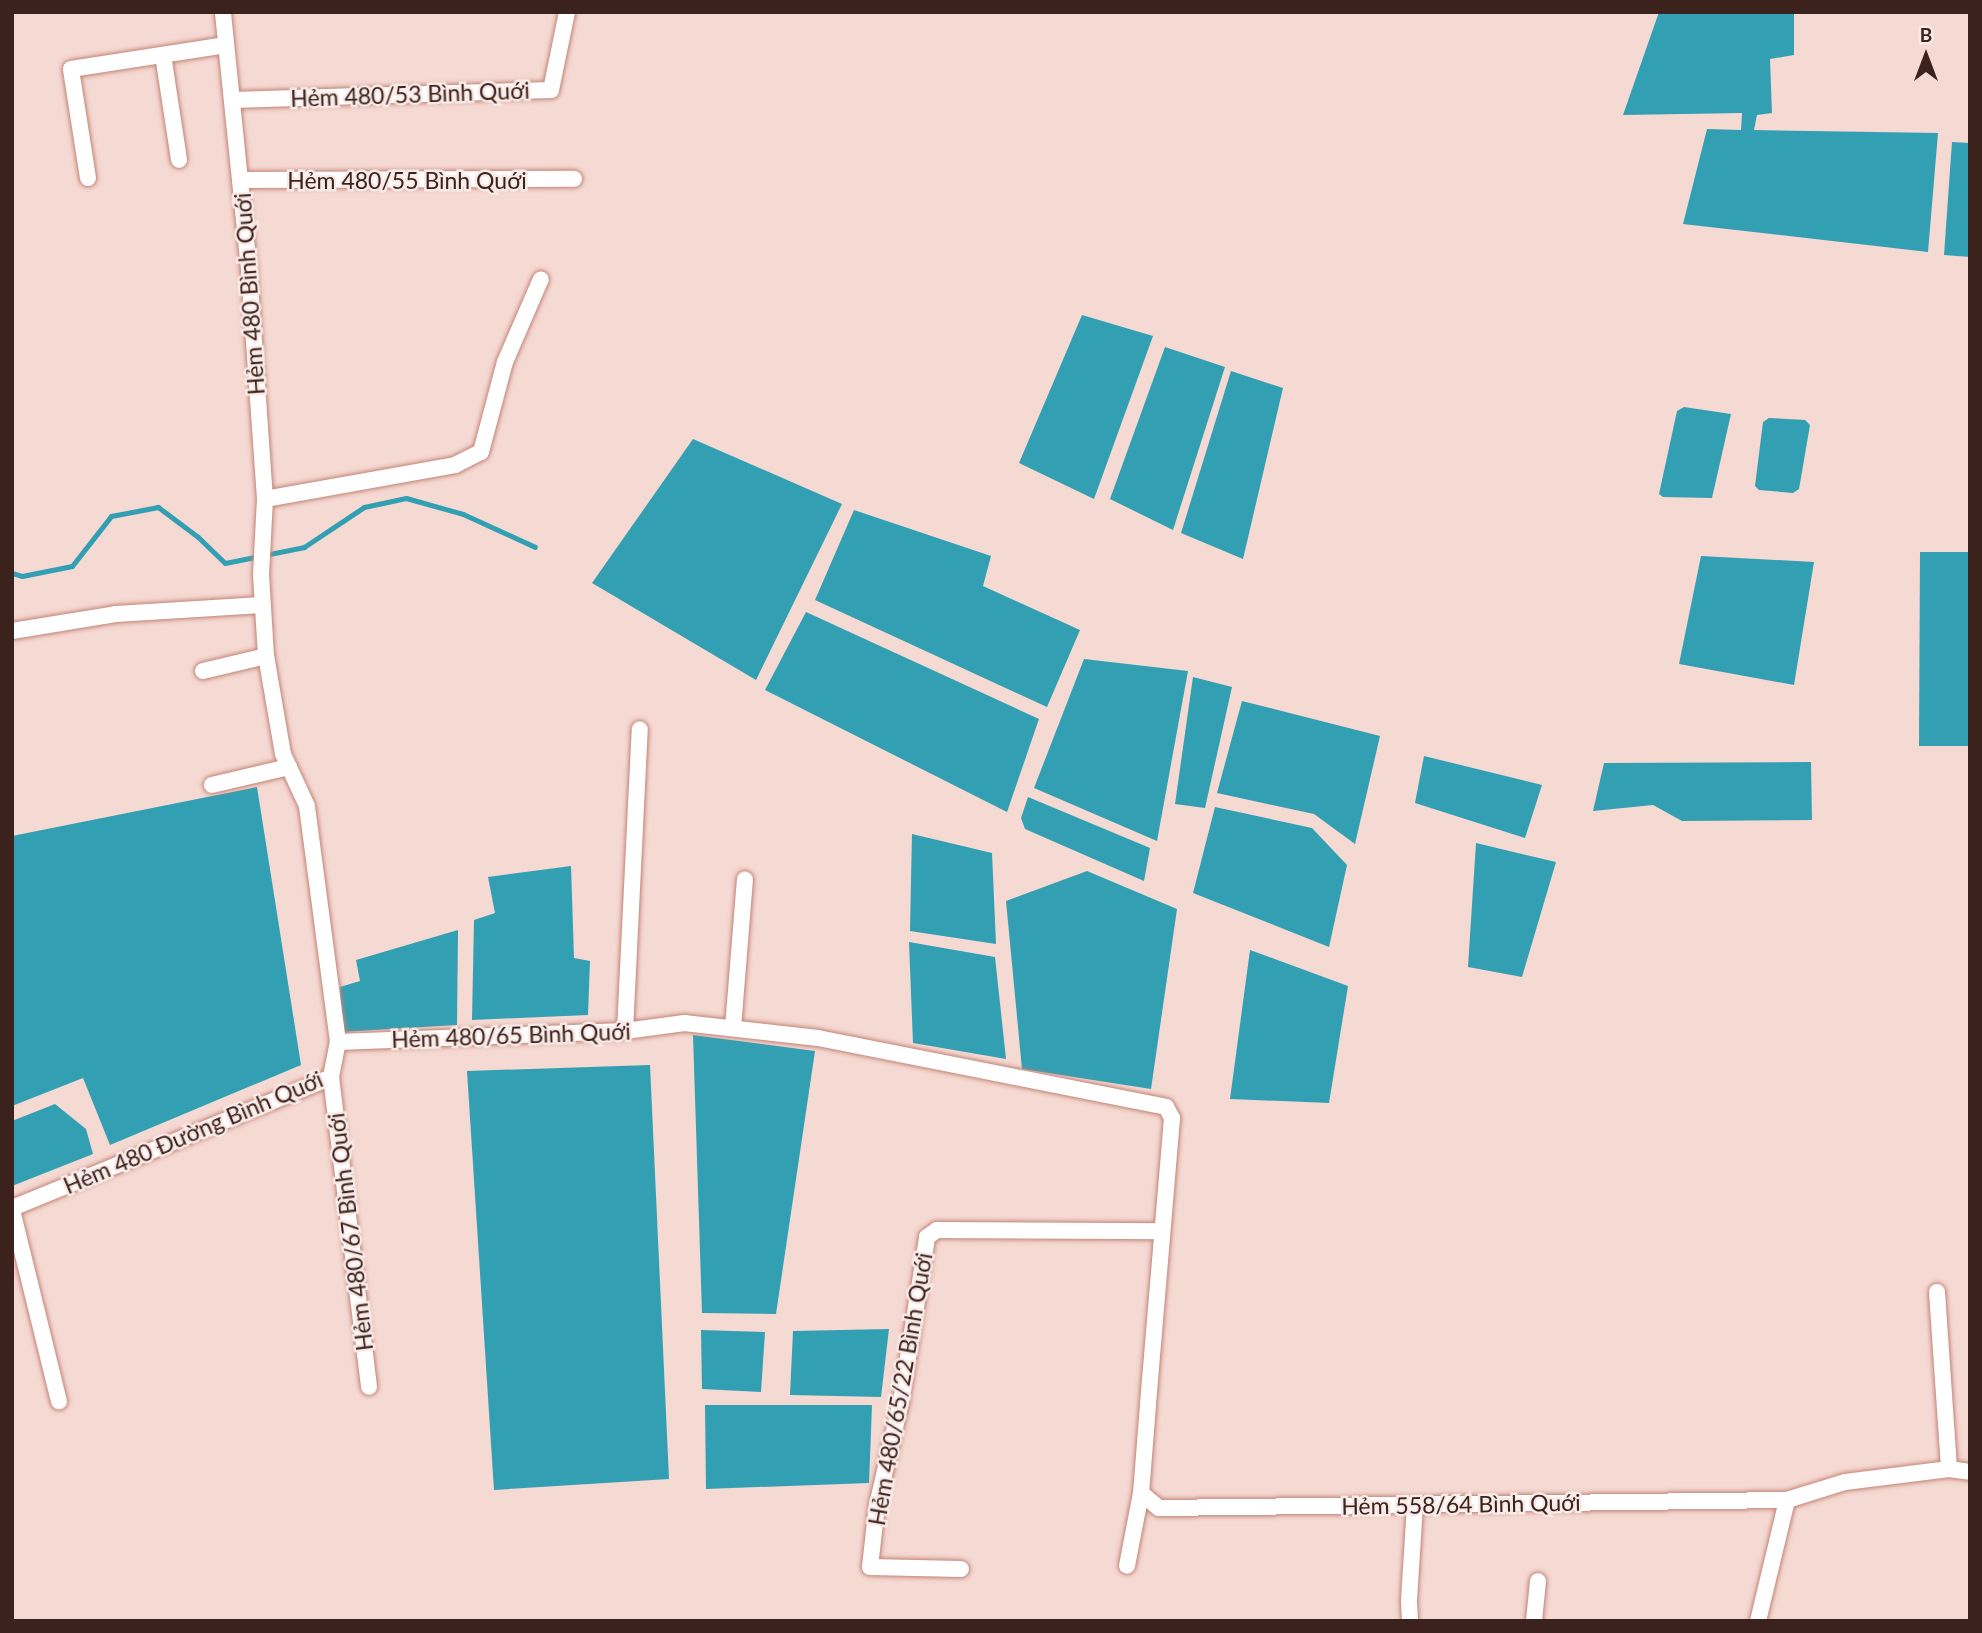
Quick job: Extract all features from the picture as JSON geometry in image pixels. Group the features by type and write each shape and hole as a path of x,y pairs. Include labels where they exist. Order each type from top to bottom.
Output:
{"street":[{"name":"Hẻm 480 Bình Quới","path":"223,12 240,180 265,499 266,529 261,575"},
{"name":"Hẻm 480/53 Bình Quới","path":"232,100 551,90 567,12"},
{"path":"88,178 71,69 226,45"},
{"path":"163,55 179,160"},
{"name":"Hẻm 480/55 Bình Quới","path":"240,180 574,179"},
{"path":"265,499 455,465 481,452 505,362 541,279"},
{"name":"Hẻm 480 Đường Bình Quới","path":"12,1209 331,1077 338,1042 307,806 283,754 266,656 261,575"},
{"path":"12,631 116,614 262,606"},
{"path":"203,671 266,656"},
{"path":"625,1031 640,729"},
{"path":"212,785 289,766"},
{"path":"733,1028 745,879"},
{"name":"Hẻm 480/65 Bình Quới","path":"338,1042 625,1031 684,1023 818,1038 1166,1107 1172,1118 1162,1231"},
{"name":"Hẻm 480/67 Bình Quới","path":"331,1077 369,1387"},
{"path":"12,1209 60,1401"},
{"name":"Hẻm 480/65/22 Bình Quới","path":"961,1569 870,1567 877,1505 901,1402 927,1237 937,1230 1162,1231"},
{"path":"1127,1566 1141,1493 1162,1231"},
{"path":"1937,1292 1949,1469"},
{"name":"Hẻm 558/64 Bình Quới","path":"1141,1493 1159,1508 1787,1500 1845,1482 1949,1469 1970,1472"},
{"path":"1758,1621 1787,1500"},
{"path":"1410,1621 1415,1505"},
{"path":"1534,1621 1538,1581"}],"water":[{"path":"1659,12 1794,12 1794,55 1770,59 1772,113 1757,115 1754,130 1938,133 1928,252 1683,224 1707,129 1741,130 1742,113 1623,115"},
{"path":"1952,142 1970,143 1970,257 1944,255"},
{"path":"1082,315 1153,336 1094,499 1019,463"},
{"path":"1165,347 1225,367 1173,530 1110,499"},
{"path":"1231,371 1283,388 1243,559 1181,533"},
{"path":"1684,407 1731,414 1712,498 1663,497 1659,494 1677,411"},
{"path":"1769,418 1805,420 1810,425 1799,489 1793,493 1759,490 1755,486 1763,422"},
{"path":"693,439 842,504 756,680 592,583"},
{"path":"854,510 991,556 983,586 1080,630 1047,707 815,600"},
{"path":"1920,552 1970,552 1970,746 1919,746"},
{"path":"1701,556 1814,562 1794,685 1679,664"},
{"path":"806,612 1039,719 1007,812 765,690"},
{"path":"1084,659 1188,671 1157,841 1034,788"},
{"path":"1193,677 1232,687 1205,808 1175,804"},
{"path":"1242,701 1380,736 1355,844 1314,814 1217,793"},
{"path":"1424,756 1542,785 1525,838 1415,803"},
{"path":"1811,762 1812,820 1682,821 1653,805 1593,811 1604,763"},
{"path":"257,787 301,1065 110,1145 83,1078 12,1106 12,836"},
{"path":"1028,797 1150,848 1144,881 1025,829 1021,818"},
{"path":"1215,807 1312,828 1347,865 1329,947 1193,893"},
{"path":"912,834 992,853 996,944 910,931"},
{"path":"1476,843 1556,862 1522,977 1468,967"},
{"path":"571,866 574,958 590,961 588,1015 472,1020 474,920 495,913 488,877"},
{"path":"1087,871 1177,909 1151,1089 1022,1069 1006,901"},
{"path":"458,930 457,1025 342,1032 340,987 360,981 356,960"},
{"path":"909,942 995,957 1006,1059 913,1043"},
{"path":"1250,950 1348,986 1329,1103 1230,1099"},
{"path":"693,1035 815,1051 776,1314 702,1313"},
{"path":"650,1065 669,1479 494,1490 467,1071"},
{"path":"55,1104 86,1129 93,1154 12,1186 12,1121"},
{"path":"889,1329 881,1397 790,1395 793,1331"},
{"path":"701,1330 765,1332 761,1392 702,1389"},
{"path":"705,1405 872,1405 869,1483 706,1489"}],"waterway":[{"path":"12,573 22,576 72,566 111,516 158,507 198,537 225,563 304,547 364,507 406,498 463,514 535,547"}]}
